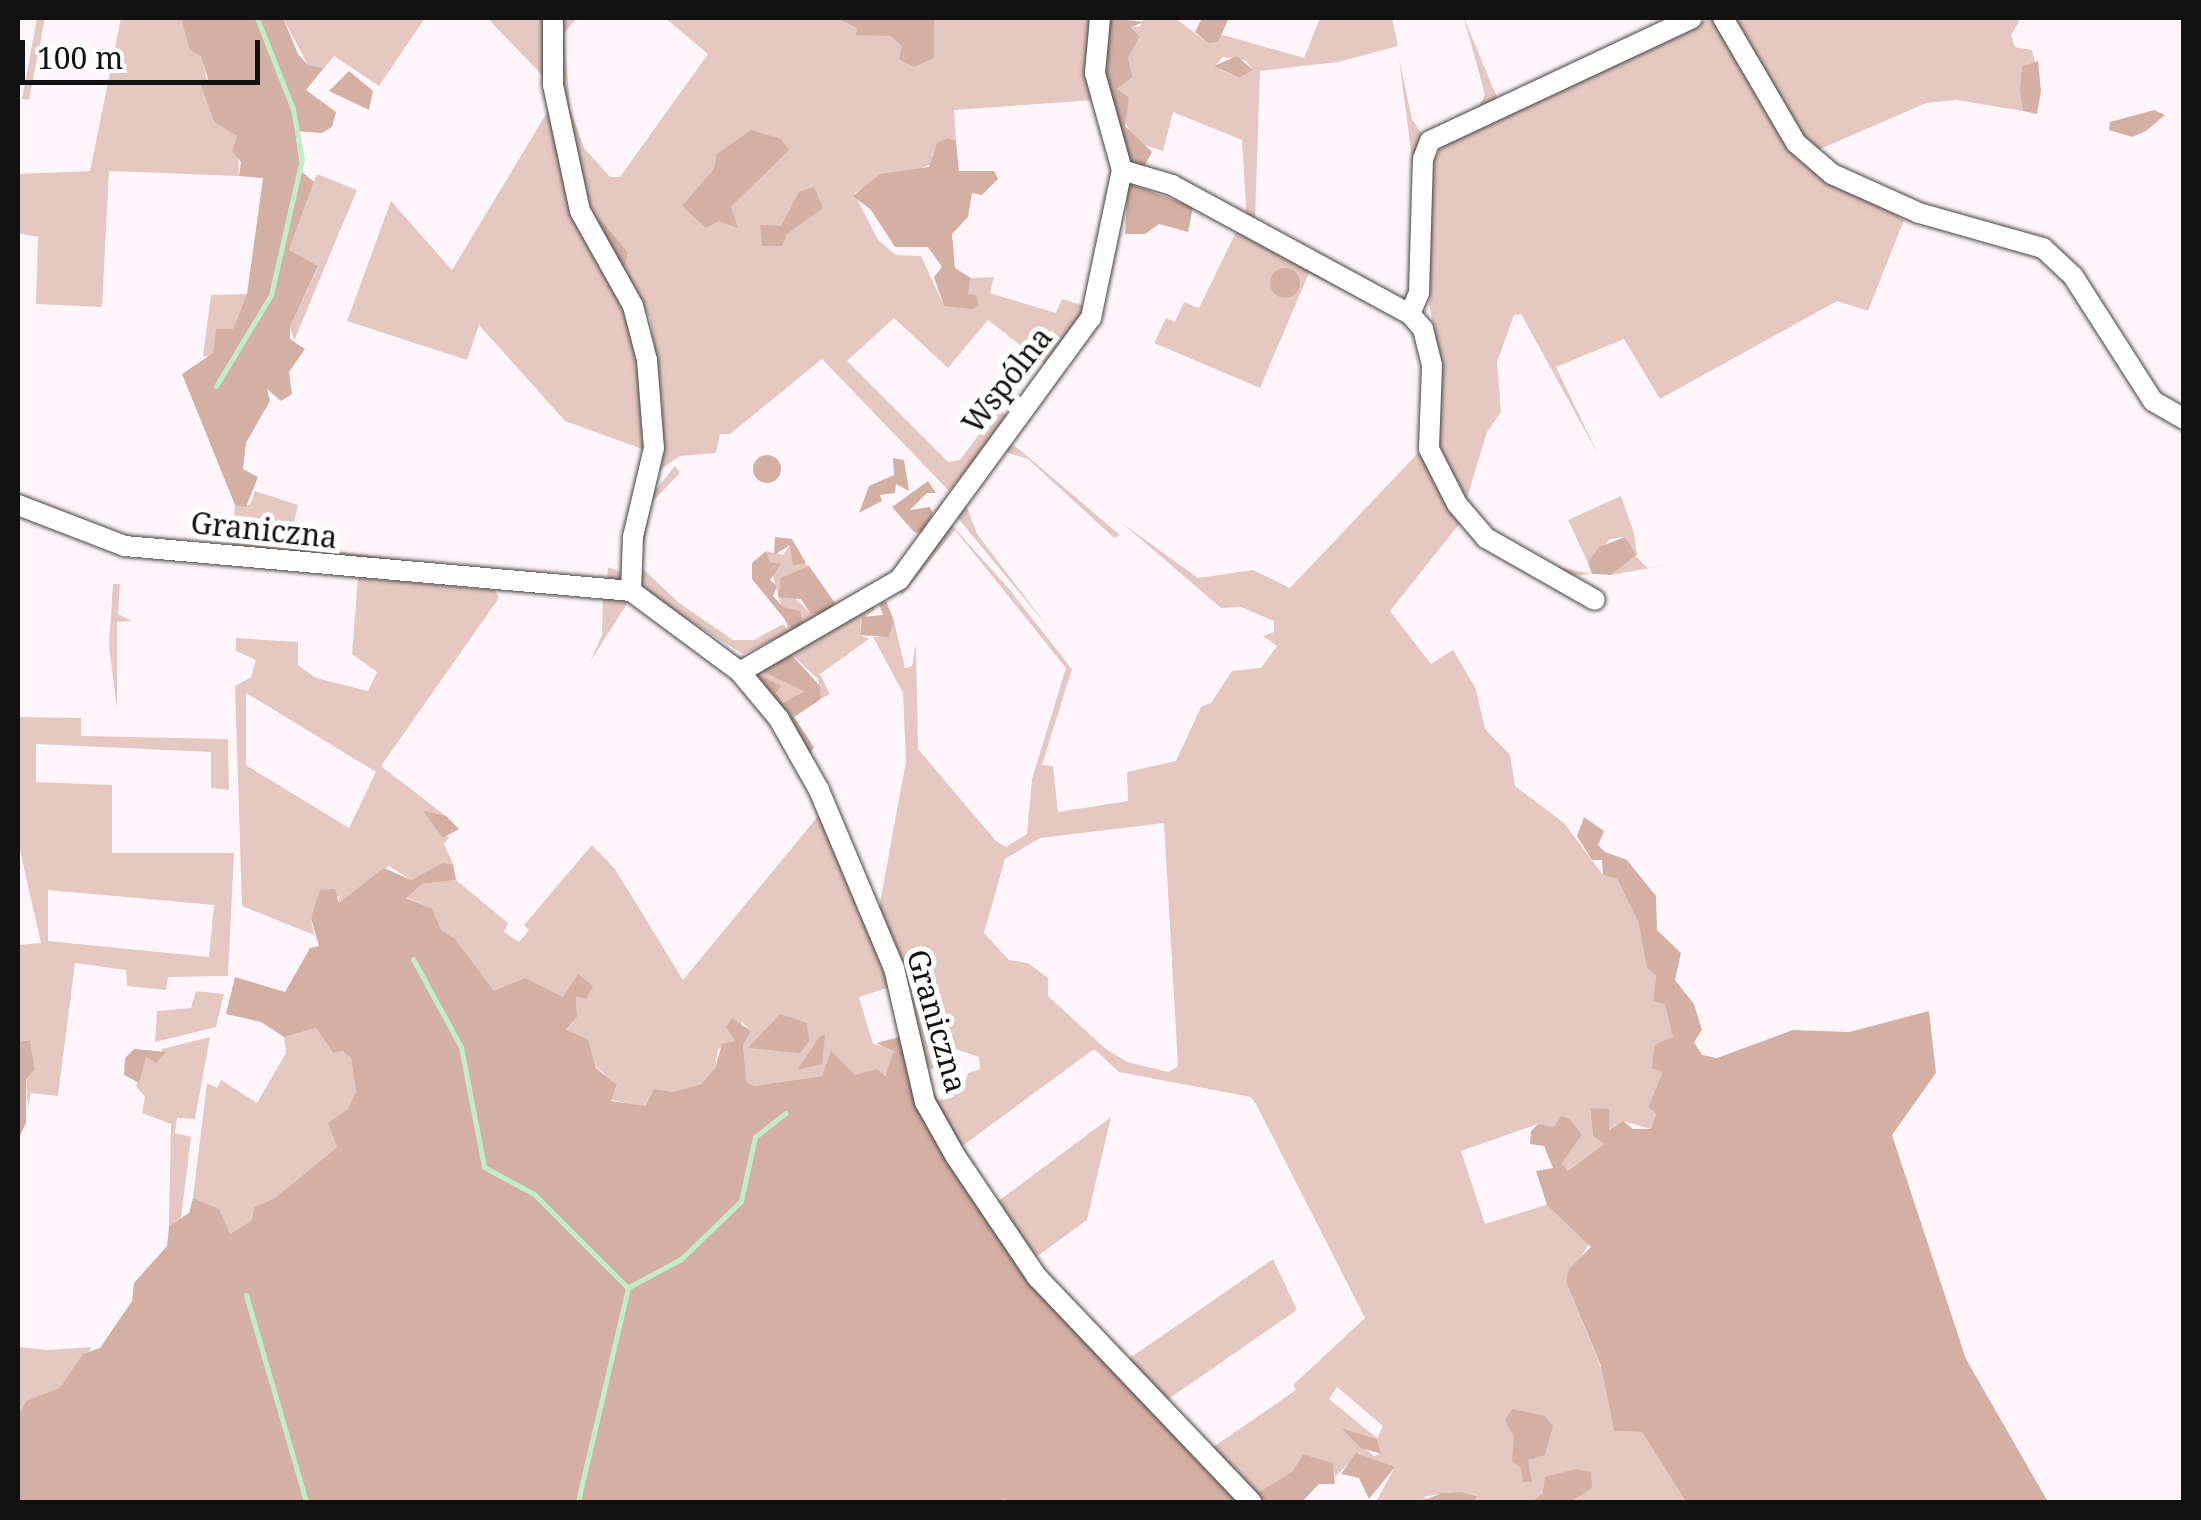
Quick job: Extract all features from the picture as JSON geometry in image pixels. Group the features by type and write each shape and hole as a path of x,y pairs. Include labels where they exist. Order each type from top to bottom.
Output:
{"street":[{"path":"553,18 554,84 580,211 632,306 648,360 654,448 633,536 631,591"},
{"name":"Wspólna","path":"740,672 898,580 1090,318 1122,170 1096,72 1100,18"},
{"path":"1410,314 1419,292 1423,159 1430,141 1692,18"},
{"path":"1723,18 1796,143 1832,174 1919,214 2042,248 2072,276 2154,400 2184,420"},
{"path":"1122,170 1172,186 1410,314 1423,329 1432,366 1430,449 1457,504 1486,538 1595,600"},
{"name":"Graniczna","path":"18,506 125,546 631,591 740,672 779,719 819,790 894,968 926,1102 956,1157 1037,1277 1251,1502"}],"shaded area":[{"path":"37,18 45,18 29,100 22,99"},
{"path":"121,18 181,18 202,56 215,123 237,136 239,176 109,171 102,307 36,304 38,237 18,233 18,174 90,171"},
{"path":"181,18 283,18 298,54 308,65 324,68 306,90 336,112 332,127 322,133 295,131 301,171 314,182 289,250 318,266 290,327 290,339 305,349 289,372 292,394 281,401 267,389 270,401 246,443 243,469 258,477 246,507 235,505 182,374 213,353 216,329 233,329 247,294 263,178 239,176 241,162 232,151 237,136 215,123 201,86 208,79 201,56 190,50"},
{"path":"283,18 425,18 379,86 334,56 324,68 308,65"},
{"path":"487,18 549,18 554,105 578,211 630,306 646,360 650,449 625,574 645,450 565,421 479,325 467,360 347,321 391,201 452,270 551,106 547,80"},
{"path":"559,18 577,18 564,33 570,109 584,148 610,177 620,177 708,54 665,18 1091,18 1095,100 954,110 956,141 948,138 932,154 935,163 854,193 878,240 896,255 921,256 944,306 978,306 968,294 971,278 994,277 990,293 1056,313 1062,299 1088,307 1052,370 988,320 948,368 894,318 847,361 948,462 960,460 989,421 984,397 1011,419 949,491 822,359 730,434 720,434 716,453 680,456 654,474 662,403 650,318 624,270 628,253 596,222 585,202 560,101"},
{"path":"837,18 934,18 934,58 914,67 899,59 902,46 891,36 856,35 857,28"},
{"path":"1108,18 1144,22 1131,27 1140,36 1128,58 1133,77 1117,89 1129,97 1125,126 1152,152 1143,169 1129,164 1102,80"},
{"path":"1143,18 1175,18 1208,43 1223,35 1304,58 1320,18 1392,18 1398,46 1338,62 1260,71 1255,222 1335,270 1397,299 1414,298 1396,303 1382,297 1247,224 1242,140 1173,112 1163,151 1136,142 1122,117 1129,97 1117,89 1133,77 1128,58 1140,36 1131,26 1140,27","holes":["1223,57 1245,60 1253,70 1239,78 1215,66"]},
{"path":"1202,18 1229,18 1218,42 1208,43 1195,32"},
{"path":"1464,18 1499,102 1475,114 1485,95"},
{"path":"1711,18 1797,148 1904,220 1868,311 1837,301 1660,399 1624,339 1556,367 1599,456 1521,314 1514,315 1497,362 1501,412 1487,432 1467,498 1488,526 1516,545 1554,566 1592,574 1569,576 1523,554 1468,512 1437,438 1440,359 1429,303 1431,166 1446,140"},
{"path":"1727,18 2021,18 2011,35 2015,47 2032,50 2035,62 2022,66 2023,111 1956,100 1926,103 1811,153"},
{"path":"1237,56 1253,70 1239,78 1214,66"},
{"path":"1399,58 1412,119 1425,138 1417,198"},
{"path":"2038,61 2041,91 2037,114 2023,111 2020,91 2022,66"},
{"path":"349,71 373,91 369,110 329,91"},
{"path":"2154,110 2165,115 2146,131 2132,137 2109,130 2110,122"},
{"path":"751,130 781,139 789,150 731,207 738,228 719,221 706,228 682,206 714,169 717,154"},
{"path":"948,138 956,141 959,171 994,171 998,179 982,195 972,193 968,217 952,234 955,268 971,278 968,294 976,295 979,306 972,309 944,306 934,277 942,267 928,247 895,247 871,210 853,196 880,174 929,167 937,143"},
{"path":"317,174 357,190 294,341 290,327 318,267 289,250"},
{"path":"1128,183 1193,207 1188,232 1159,224 1145,234 1125,234"},
{"path":"814,187 823,208 787,234 782,246 762,246 760,225 781,226 799,192"},
{"path":"601,220 628,253 624,270 596,222"},
{"path":"1238,228 1406,318 1424,339 1430,377 1427,451 1464,518 1390,611 1431,664 1453,650 1476,689 1485,729 1510,755 1515,786 1564,823 1603,875 1617,879 1645,936 1647,968 1656,976 1653,1001 1665,1003 1674,1038 1654,1045 1652,1067 1664,1072 1648,1107 1656,1114 1651,1129 1623,1121 1608,1130 1610,1110 1590,1108 1593,1136 1604,1144 1566,1171 1562,1163 1582,1135 1561,1116 1554,1128 1538,1124 1461,1151 1485,1224 1552,1203 1589,1244 1566,1282 1602,1370 1614,1431 1642,1432 1686,1502 1474,1502 1476,1495 1452,1492 1423,1497 1437,1502 1376,1502 1395,1467 1372,1463 1359,1453 1335,1477 1332,1463 1303,1454 1292,1472 1257,1494 1255,1502 1206,1452 1296,1390 1293,1385 1365,1318 1251,1097 1119,1072 1094,1049 961,1147 937,1102 949,1094 943,1080 954,1089 964,1087 968,1073 980,1069 979,1057 940,1044 937,1069 921,1068 895,962 808,758 834,801 879,908 906,761 903,693 873,637 889,636 894,621 905,668 912,666 916,643 918,749 996,841 1006,847 1027,834 1032,779 1066,668 955,530 902,595 898,587 945,522 950,523 1010,590 1072,669 1042,765 1053,766 1058,812 1128,801 1127,772 1176,761 1201,707 1211,703 1232,671 1261,668 1277,646 1263,636 1274,632 1274,621 1241,607 1221,608 1122,523 1198,578 1253,570 1290,588 1419,452 1427,373 1423,349 1407,323 1309,273 1260,388 1154,343 1166,318 1175,322 1184,302 1199,308","holes":["1164,823 1178,1066 1168,1072 1127,1062 1106,1049 1048,996 1048,978 1028,963 1009,960 984,933 1005,859 1040,838","1337,1387 1383,1426 1377,1438 1329,1399","1341,1428 1377,1439 1382,1453 1374,1456"]},
{"path":"1285,268 1299,277 1300,283 1291,297 1285,298 1271,289 1270,283 1279,269"},
{"path":"247,294 233,330 210,357 203,356 211,295"},
{"path":"1007,442 1020,450 1120,535 1114,538 1028,459 1002,451 965,502 977,534 1051,631 953,512"},
{"path":"767,455 777,459 781,469 777,479 767,483 757,479 753,469 757,459"},
{"path":"893,458 904,460 909,491 896,484 895,493 880,495 882,501 859,513 869,486 894,475"},
{"path":"675,466 680,473 651,503 640,566 678,602 733,640 754,640 783,624 788,630 766,551 783,555 790,545 794,558 809,566 788,578 795,598 810,613 835,603 839,609 743,654 641,591 635,575 645,503"},
{"path":"928,481 936,493 927,493 910,510 930,507 933,513 921,533 914,532 892,507"},
{"path":"255,491 298,505 292,530 305,547 424,563 231,555 235,505 250,505"},
{"path":"1621,496 1637,555 1625,537 1610,539 1588,563 1568,520"},
{"path":"775,537 792,539 806,563 793,565 790,545 774,555"},
{"path":"1625,537 1637,555 1611,575 1592,574 1588,563 1599,547"},
{"path":"766,551 770,562 781,564 770,580 777,586 773,596 783,607 800,611 803,623 795,632 752,579 752,563"},
{"path":"1636,556 1647,568 1683,562 1611,575"},
{"path":"809,566 835,603 825,614 810,613 801,599 778,597 781,578"},
{"path":"608,567 625,574 623,584 607,582"},
{"path":"358,578 495,590 499,598 381,766 446,816 427,817 449,838 444,844 453,864 442,863 411,880 389,866 338,904 340,896 320,901 311,918 314,935 242,906 235,686 251,677 256,660 236,651 236,638 298,642 298,665 316,678 368,691 377,672 352,654","holes":["246,693 376,772 349,828 246,765"]},
{"path":"113,584 120,584 118,614 132,621 117,622 117,710 109,646"},
{"path":"603,596 628,602 590,662 602,635"},
{"path":"886,601 894,621 889,637 860,635 862,617 883,615 879,604"},
{"path":"871,602 875,609 861,620 860,635 869,639 820,674 830,694 821,699 818,679 789,652"},
{"path":"789,652 820,686 821,699 794,717 814,747 808,758 756,690 760,675 781,686 776,693 783,703 804,691 762,671"},
{"path":"762,671 802,685 805,690 784,703 776,693 780,687 757,676"},
{"path":"18,717 81,718 81,736 228,739 229,790 211,788 211,752 36,744 36,782 112,785 112,853 234,853 228,976 168,977 166,990 127,986 126,970 75,963 58,1096 31,1093 28,1108 26,1081 35,1070 30,1040 18,1042 18,945 41,943 18,842","holes":["48,890 214,905 209,957 48,941"]},
{"path":"423,811 446,816 459,829 443,838"},
{"path":"819,815 893,986 859,997 873,1044 893,1048 895,1058 884,1076 855,1075 830,1059 822,1076 754,1086 747,1083 743,1046 751,1031 742,1022 735,1041 718,1049 715,1068 701,1084 673,1092 654,1089 644,1107 611,1100 617,1086 595,1065 588,1039 566,1031 577,1017 576,996 551,997 530,981 495,992 440,930 431,909 406,897 422,884 456,880 508,923 504,932 519,942 529,930 524,925 592,845 615,869 683,980"},
{"path":"1584,817 1604,831 1598,845 1605,852 1627,860 1656,896 1657,930 1681,953 1675,980 1694,1004 1702,1030 1694,1042 1702,1055 1717,1058 1793,1030 1849,1032 1929,1011 1936,1073 1892,1135 1966,1359 2048,1502 1686,1502 1642,1432 1614,1431 1601,1366 1566,1282 1569,1269 1591,1247 1547,1205 1536,1171 1553,1168 1544,1146 1530,1144 1531,1131 1538,1124 1554,1127 1561,1116 1570,1119 1582,1135 1562,1163 1567,1171 1604,1144 1593,1136 1590,1108 1610,1109 1609,1130 1623,1121 1633,1129 1651,1129 1656,1114 1648,1107 1663,1072 1652,1068 1654,1045 1673,1037 1665,1004 1653,1001 1656,976 1647,968 1639,924 1617,879 1603,875 1602,860 1592,860 1577,836"},
{"path":"442,863 453,864 456,880 422,884 406,898 432,909 441,930 455,939 494,991 525,978 563,997 578,974 593,986 586,999 576,996 577,1017 566,1030 588,1039 596,1068 617,1085 611,1101 645,1106 654,1089 673,1092 701,1084 715,1068 722,1044 735,1041 726,1027 732,1018 751,1031 743,1046 747,1083 754,1086 822,1076 831,1051 855,1075 877,1069 885,1076 894,1051 876,1043 903,1036 1045,1296 1243,1502 18,1502 18,1416 26,1401 60,1388 83,1354 100,1348 132,1301 134,1283 167,1246 169,1226 189,1213 193,1198 219,1209 230,1234 252,1220 254,1207 275,1198 337,1147 328,1123 348,1109 356,1092 351,1058 343,1051 333,1053 316,1028 284,1037 261,1022 226,1014 235,977 285,992 310,948 319,946 311,918 320,890 335,889 339,903 384,868 411,880"},
{"path":"196,991 224,994 216,1027 155,1042 157,1011 191,1008"},
{"path":"780,1014 807,1023 809,1041 800,1053 748,1048"},
{"path":"316,1028 333,1053 343,1050 351,1058 356,1092 337,1147 275,1198 254,1207 252,1220 230,1234 207,1204 193,1198 207,1083 217,1088 221,1080 257,1103 286,1053 284,1037"},
{"path":"825,1035 822,1064 797,1070 820,1036"},
{"path":"210,1037 195,1119 177,1118 175,1133 191,1137 181,1218 169,1226 171,1124 142,1113 145,1097 136,1086 146,1057 160,1058 162,1049"},
{"path":"30,1040 35,1070 26,1080 26,1123 18,1140 18,1042"},
{"path":"134,1049 166,1052 156,1063 146,1057 139,1083 124,1075 125,1058"},
{"path":"1111,1117 1087,1220 1032,1260 996,1203"},
{"path":"1273,1259 1297,1310 1164,1402 1124,1362"},
{"path":"18,1347 92,1347 60,1389 26,1401 18,1416"},
{"path":"1512,1409 1545,1416 1553,1426 1545,1455 1528,1460 1532,1482 1523,1482 1521,1468 1512,1461 1514,1437 1505,1420"},
{"path":"1341,1428 1377,1439 1382,1454 1361,1448"},
{"path":"1356,1453 1395,1467 1369,1499 1359,1478 1341,1474"},
{"path":"1303,1454 1333,1463 1335,1484 1319,1484 1302,1502 1256,1502 1256,1494 1292,1472"},
{"path":"1576,1469 1591,1472 1592,1488 1570,1502 1532,1502 1543,1493 1545,1477"},
{"path":"1442,1493 1477,1496 1474,1502 1422,1501"}],"waterway":[{"path":"216,386 271,295 302,159 293,109 257,18"},
{"path":"413,959 461,1047 484,1167 534,1194 628,1288 578,1502"},
{"path":"629,1287 681,1259 741,1201 755,1137 786,1113"},
{"path":"246,1295 306,1502"}]}
